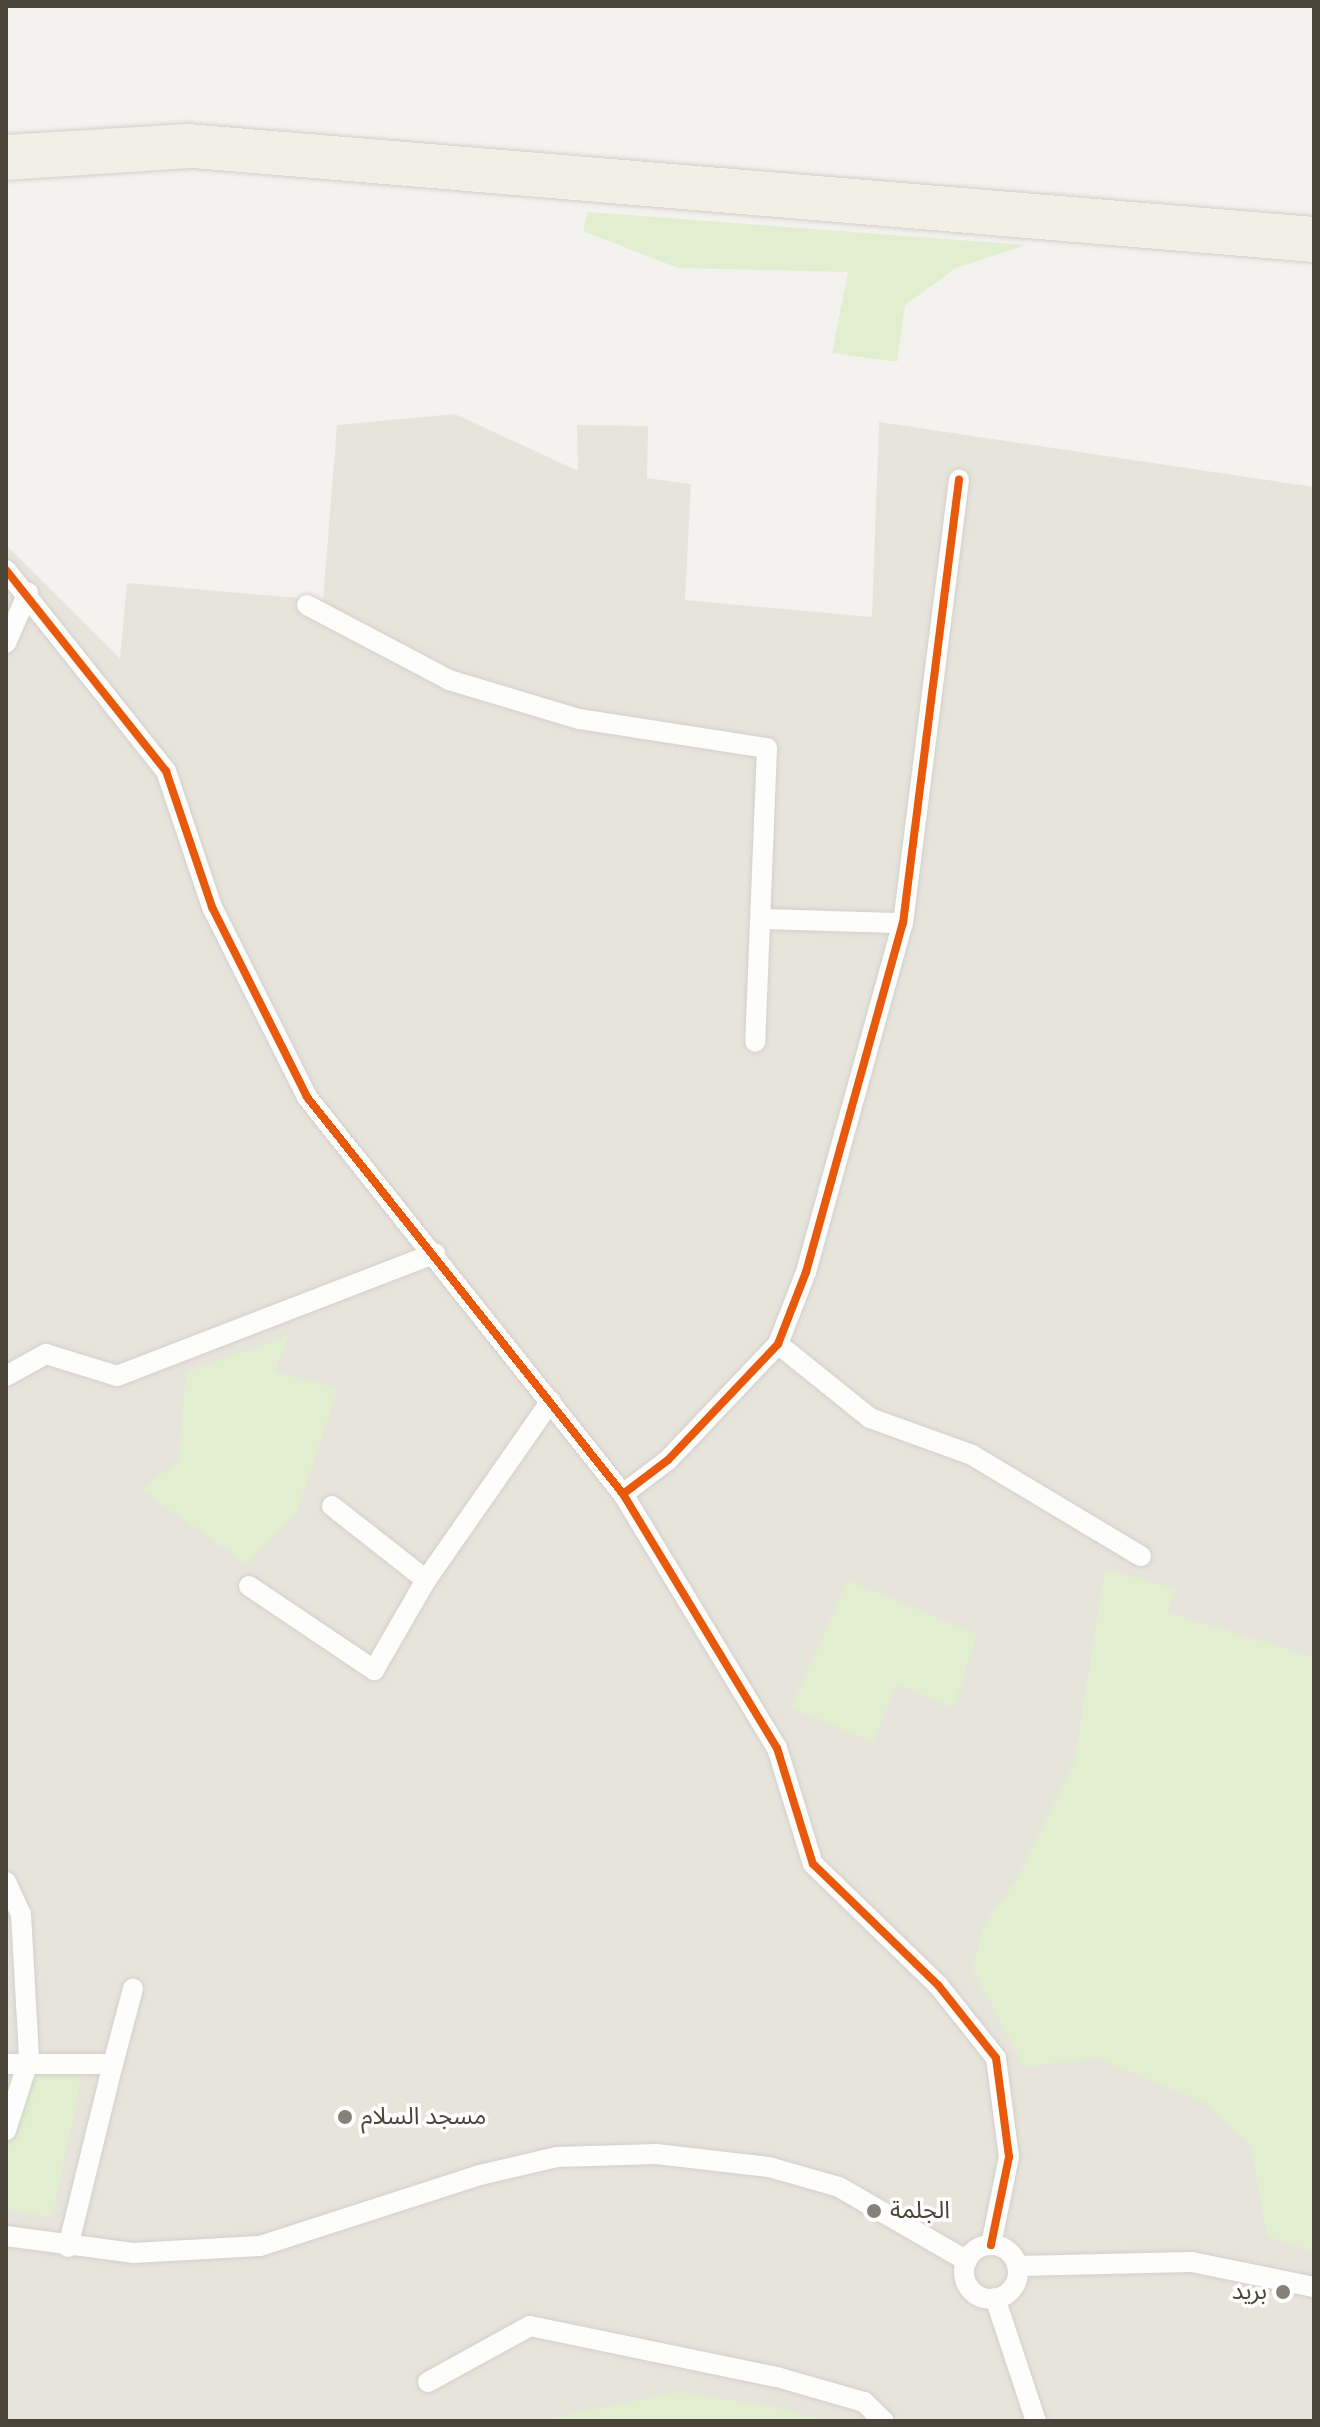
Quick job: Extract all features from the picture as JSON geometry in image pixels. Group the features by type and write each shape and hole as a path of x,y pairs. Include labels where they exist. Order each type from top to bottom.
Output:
{"main road":[{"path":"6,147 200,137 1314,229"},
{"path":"6,168 194,156 1314,250"}],"street":[{"path":"623,1494 668,1460 778,1344 806,1272 903,923 959,480"},
{"path":"6,570 28,593 166,771 212,907 307,1097 435,1253 623,1494 777,1748 813,1864 938,1985 996,2058 1009,2157 991,2245 967,2261"},
{"path":"6,643 28,593"},
{"path":"307,605 449,680 579,719 767,748 765,919 755,1042"},
{"path":"765,919 903,923"},
{"path":"6,1376 46,1354 117,1376 435,1253"},
{"path":"778,1344 870,1418 972,1455 1141,1556"},
{"path":"249,1586 374,1670 426,1580 551,1401"},
{"path":"332,1506 426,1580"},
{"path":"6,1882 21,1914 29,2059 6,2130"},
{"path":"68,2247 133,1989"},
{"path":"6,2064 29,2059 113,2064"},
{"path":"6,2236 68,2247 133,2253 260,2246 480,2175 557,2157 656,2154 769,2167 839,2187 967,2261"},
{"path":"991,2245 1008,2251 1017,2266 1010,2291 995,2298"},
{"path":"967,2261 968,2285 995,2298 1036,2421"},
{"path":"1017,2266 1192,2262 1314,2287"},
{"path":"428,2382 530,2326 777,2377 864,2402 884,2421"}],"shaded area":[{"path":"455,414 578,471 577,425 648,426 647,478 691,484 685,600 872,617 879,422 1314,487 1314,2421 6,2421 6,545 120,658 127,583 323,600 337,425"}],"green space":[{"path":"588,212 1026,245 956,268 905,305 897,362 832,353 848,272 678,268 583,231"},
{"path":"288,1336 275,1372 338,1388 297,1512 247,1564 141,1490 179,1460 186,1372"},
{"path":"1105,1569 1176,1589 1167,1612 1314,1657 1314,2253 1267,2236 1251,2146 1205,2103 1097,2058 1024,2067 972,1968 983,1927 1018,1877 1074,1762"},
{"path":"848,1580 977,1634 954,1708 897,1684 873,1742 791,1708"},
{"path":"6,2076 82,2076 52,2218 6,2209"},
{"path":"678,2392 775,2407 827,2421 537,2421"}],"cycle path":[{"path":"623,1494 668,1460 778,1344 806,1272 903,923 959,480"},
{"path":"6,570 166,771 212,907 307,1097 623,1494 777,1748 813,1864 938,1985 996,2058 1009,2157 991,2245"}],"place":[{"name":"مسجد السلام","path":"345,2117"},
{"name":"الجلمة","path":"874,2211"},
{"name":"بريد","path":"1283,2292"}]}
